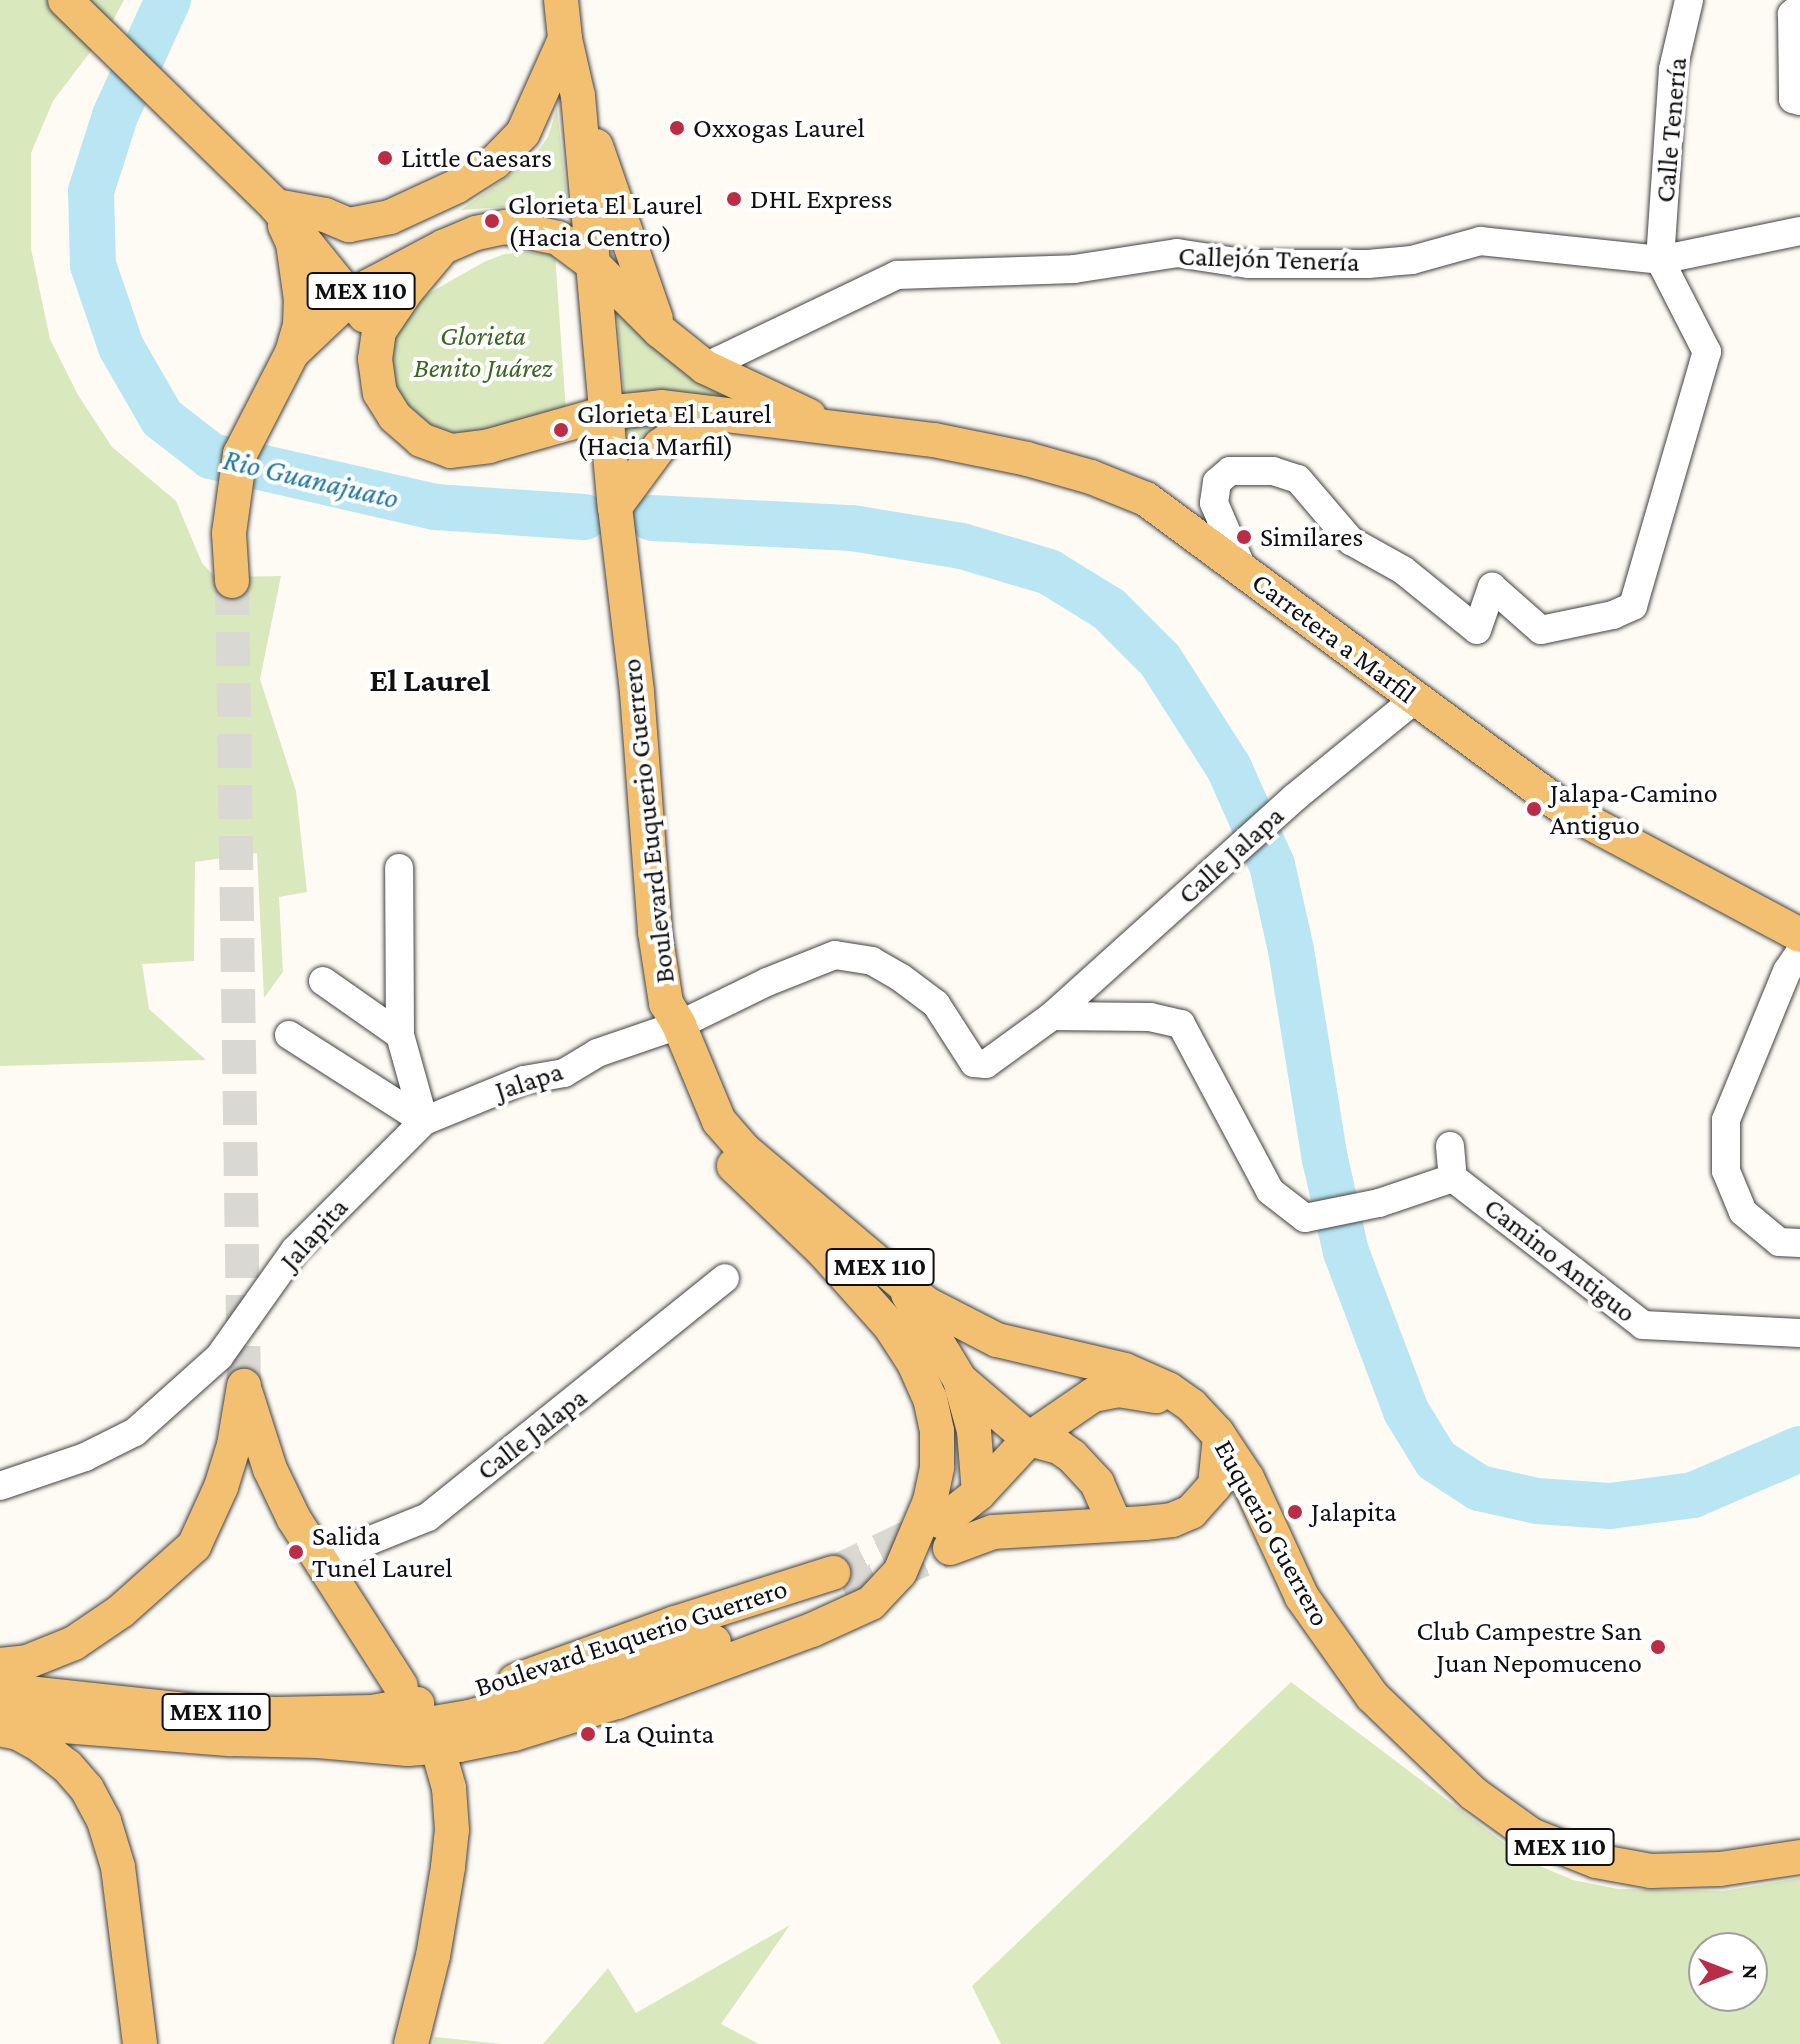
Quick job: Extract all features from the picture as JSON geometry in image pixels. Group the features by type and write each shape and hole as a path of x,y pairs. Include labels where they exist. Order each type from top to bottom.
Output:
{"main road":[{"name":"MEX 110","path":"65,0 276,206 293,243 301,300 300,325 292,353 240,454 232,497 232,581"},
{"name":"MEX 110","path":"443,247 407,290 379,331 375,359 380,393 395,417 421,440 451,451 489,446 606,413 578,96 565,39 561,0"},
{"path":"276,206 325,215 349,225 390,217 457,186 495,162 523,133 565,39"},
{"path":"578,96 660,331"},
{"path":"276,206 349,299 379,331"},
{"name":"MEX 110","path":"292,353 349,299 443,247 476,233 505,227 558,238 593,264"},
{"name":"Carretera a Marfil","path":"593,264 660,331 705,367 835,428"},
{"name":"Carretera a Marfil","path":"606,413 661,407 934,440 1091,477 1146,499 1568,811 1800,935"},
{"name":"Boulevard Euquerio Guerrero","path":"606,413 637,692 655,932 670,1019 719,1121 743,1149 925,1303 997,1340 1125,1370 1168,1389 1192,1406"},
{"path":"615,507 660,446 689,426 720,414"},
{"path":"318,1741 408,1749 459,1745 514,1734 617,1702 812,1630 871,1603 900,1572 918,1537 935,1478 937,1431 930,1399 914,1363 890,1326 822,1250 729,1161 704,1124 670,1019"},
{"path":"902,1285 960,1380 974,1431 979,1493"},
{"path":"960,1380 1029,1439 1059,1447 1072,1456 1097,1483 1114,1522"},
{"path":"0,1665 27,1662 74,1643 121,1611 194,1546 221,1487 234,1445 244,1386 270,1469 294,1519 401,1686"},
{"path":"1192,1406 1139,1390 1093,1395 1029,1439 979,1493 946,1535 1172,1520 1203,1503 1215,1485 1220,1437"},
{"name":"Euquerio Guerrero","path":"1192,1406 1220,1437 1247,1478 1302,1597 1372,1696 1474,1794 1531,1835 1596,1861 1651,1871 1720,1869 1800,1857"},
{"name":"Boulevard Euquerio Guerrero","path":"0,1690 195,1711 372,1712 531,1678 675,1623 839,1584 611,1678 469,1717 318,1741 0,1721"},
{"path":"0,1730 18,1733 67,1766 87,1789 104,1821 118,1867 140,2044"},
{"path":"411,2044 433,1956 452,1830 449,1788 441,1760"}],"street":[{"name":"Calle Tenería","path":"1660,260 1673,69 1689,0"},
{"path":"1800,7 1792,14 1793,99 1800,101"},
{"name":"Callejón Tenería","path":"705,367 897,275 1074,269 1177,253 1249,264 1368,264 1412,260 1480,241 1660,260 1800,231"},
{"path":"1243,570 1214,503 1217,482 1230,471 1273,471 1298,479 1351,541 1403,570 1477,630 1492,587 1541,630 1613,615 1633,606 1707,352 1660,260"},
{"name":"Calle Jalapa","path":"670,1019 835,955 872,961 936,1004 974,1063 986,1064 1052,1016 1294,798 1415,699"},
{"path":"399,868 400,1035 424,1121"},
{"path":"1800,952 1787,971 1726,1120 1726,1171 1743,1212 1779,1242 1800,1243"},
{"path":"323,981 400,1035"},
{"path":"1052,1016 1150,1017 1181,1024 1270,1191 1305,1218 1379,1203 1453,1178 1450,1146"},
{"name":"Jalapa","path":"424,1121 524,1080 564,1073 597,1053 670,1019"},
{"path":"289,1035 424,1121"},
{"name":"Jalapita","path":"0,1486 85,1457 135,1432 219,1357 295,1250 424,1121"},
{"name":"Camino Antiguo","path":"1453,1178 1643,1325 1800,1333"},
{"name":"Calle Jalapa","path":"326,1567 366,1542 428,1517 725,1278"}],"green space":[{"path":"0,0 124,0 110,26 53,101 31,153 31,249 50,339 78,395 112,447 176,501 202,563 215,577 281,576 260,679 296,791 307,892 279,897 283,972 264,998 257,853 195,862 194,961 142,964 149,1009 206,1060 0,1066"},
{"path":"557,108 569,216 516,206 461,210 533,158 548,137"},
{"name":"Glorieta Benito Juárez","path":"504,254 555,254 566,411 457,436 436,432 396,400 387,350 409,308 431,292 484,262"},
{"path":"616,303 669,356 731,403 687,393 624,393"},
{"path":"687,416 628,476 623,418"},
{"path":"1291,1682 1528,1861 1573,1880 1618,1889 1723,1891 1800,1878 1800,2044 1001,2044 972,1986"},
{"path":"790,1925 721,2024 759,2044 543,2044 608,1968 636,2013"},
{"path":"435,2037 502,2044 433,2044"}],"waterway":[{"name":"Rio Guanajuato","path":"168,0 115,116 91,191 93,265 121,347 162,418 211,456 435,507 585,517"},
{"path":"652,518 852,528 962,546 1049,572 1109,609 1160,660 1229,768 1272,865 1291,950 1325,1159 1346,1252 1406,1411 1436,1460 1479,1488 1537,1501 1610,1506 1693,1495 1800,1449"}],"tunnel":[{"path":"232,581 244,1386"},
{"path":"833,1573 934,1525"},
{"path":"845,1594 950,1548"}],"place":[{"name":"Oxxogas Laurel","path":"677,128"},
{"name":"Little Caesars","path":"385,158"},
{"name":"DHL Express","path":"734,199"},
{"name":"Glorieta El Laurel (Hacia Centro)","path":"492,221"},
{"name":"Glorieta El Laurel (Hacia Marfil)","path":"561,430"},
{"name":"Similares","path":"1244,537"},
{"name":"Jalapa-Camino Antiguo","path":"1534,809"},
{"name":"Jalapita","path":"1295,1512"},
{"name":"Salida Tunel Laurel","path":"296,1552"},
{"name":"Club Campestre San Juan Nepomuceno","path":"1658,1647"},
{"name":"La Quinta","path":"588,1734"}],"district":[{"name":"El Laurel","path":"430,680"}]}
